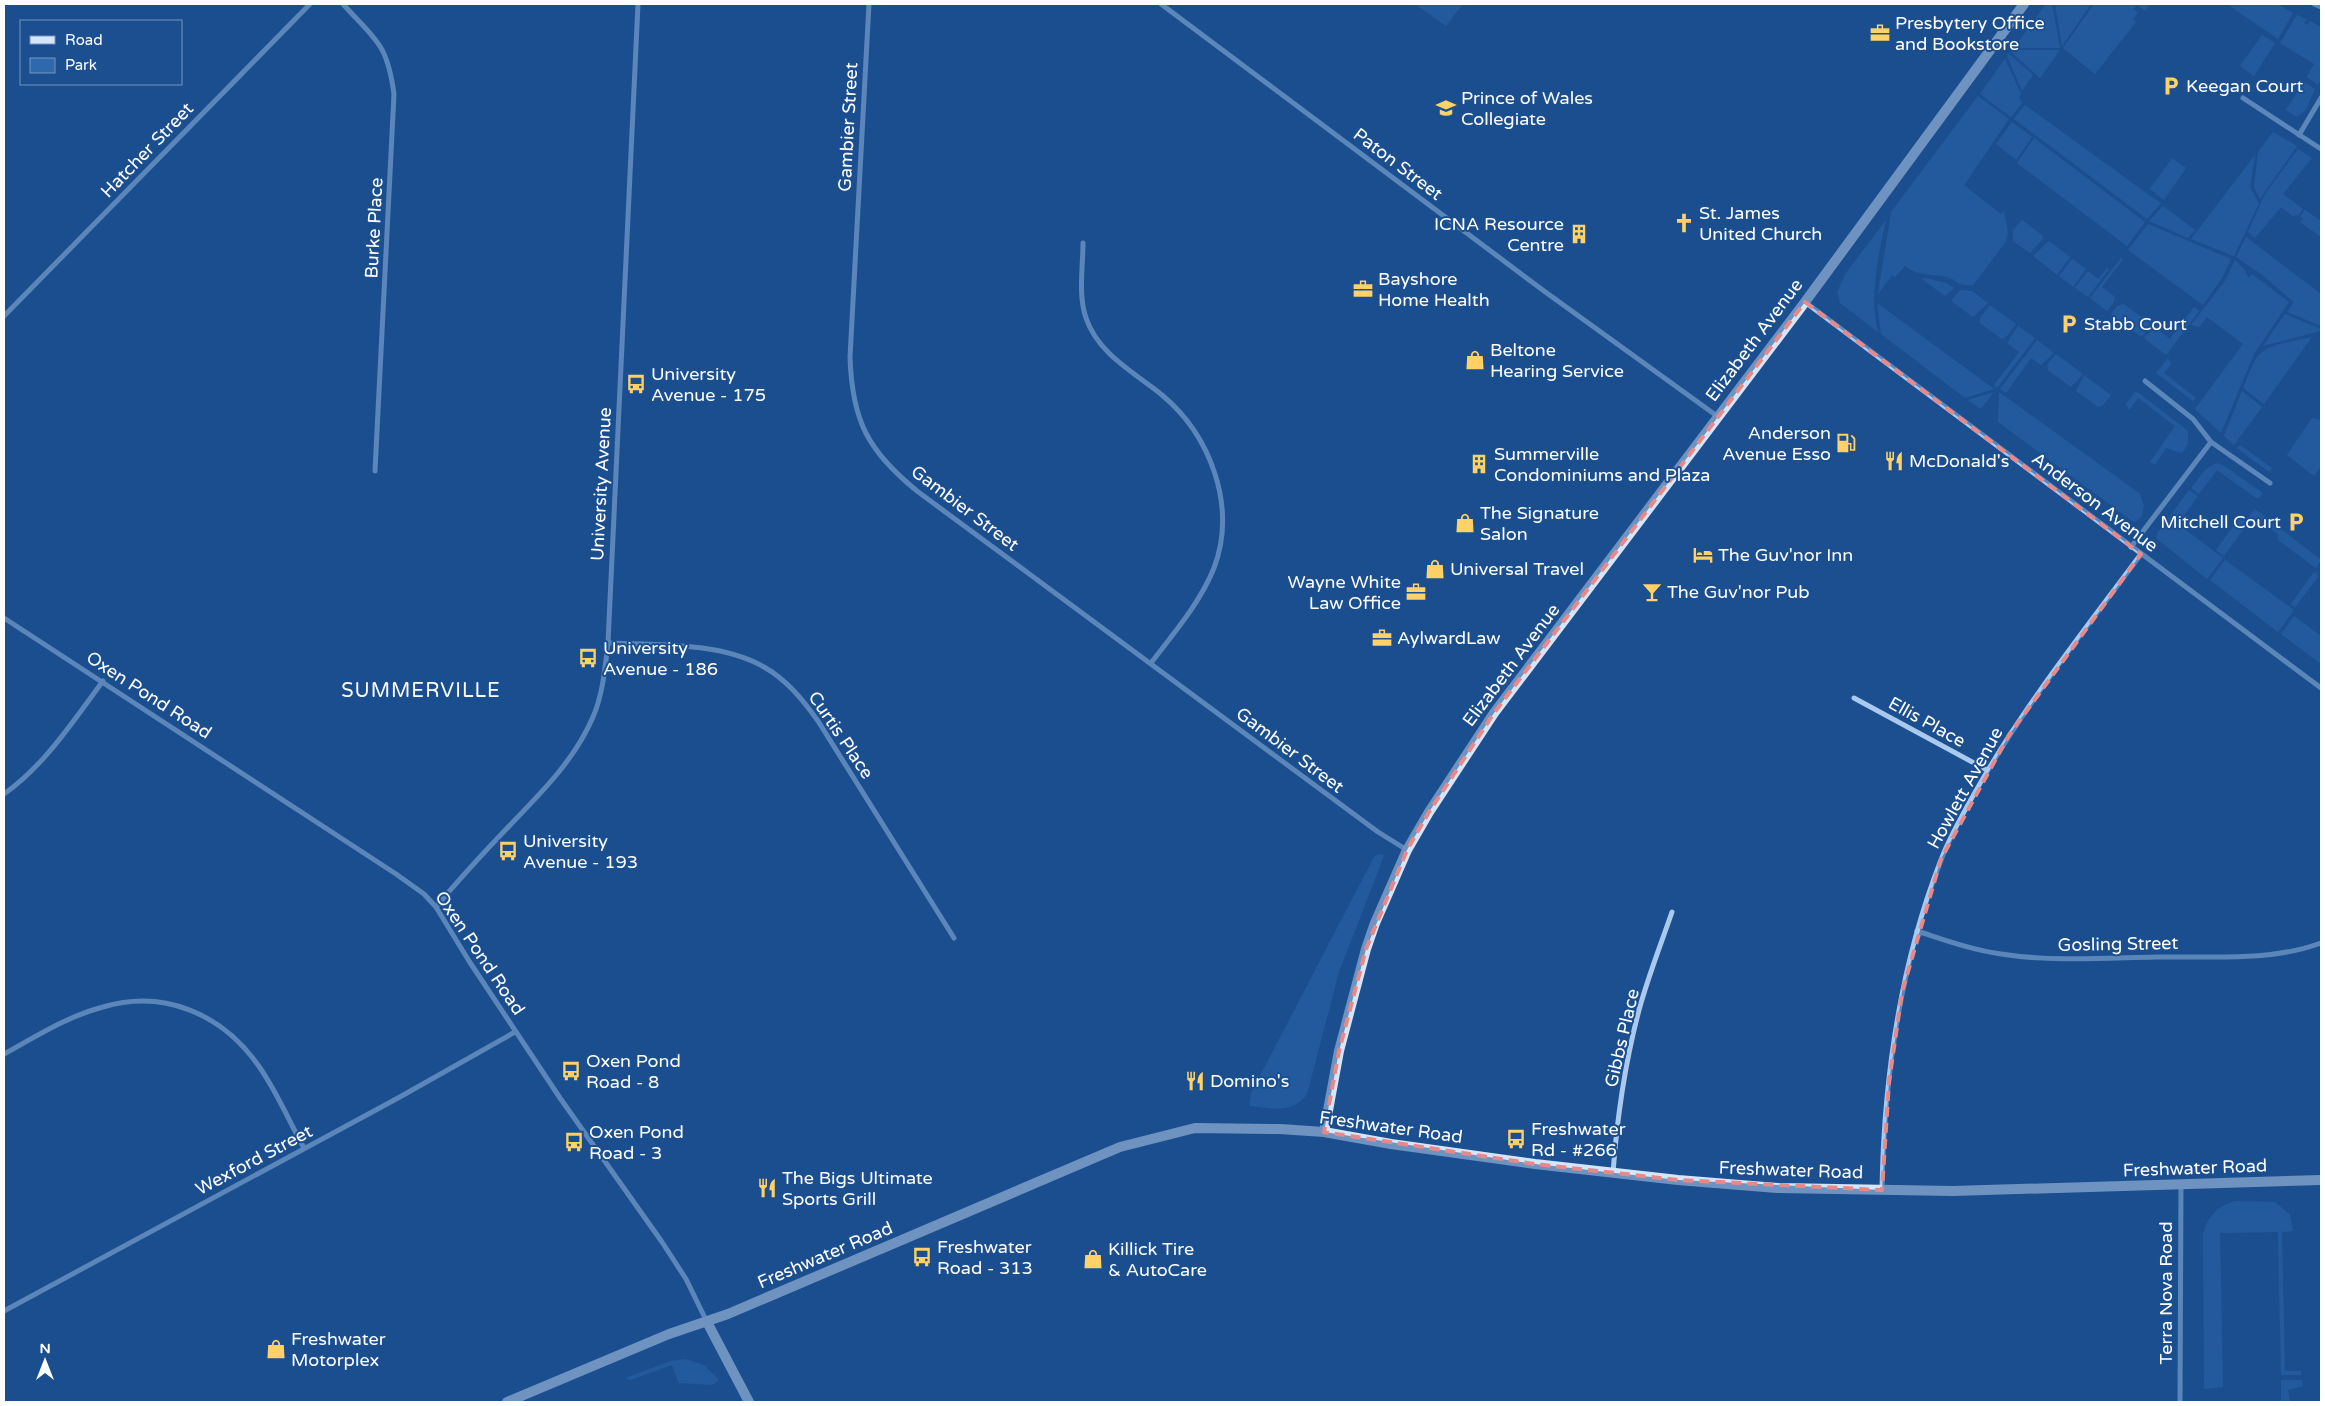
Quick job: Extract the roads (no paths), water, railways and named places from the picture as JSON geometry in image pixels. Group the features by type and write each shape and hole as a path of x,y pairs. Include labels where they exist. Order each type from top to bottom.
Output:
{"main road":[{"name":"Elizabeth Avenue","path":"1324,1132 1339,1050 1361,966 1375,923 1408,850 1459,765 1494,713 1805,302 2024,4"},
{"name":"Freshwater Road","path":"507,1402 669,1334 706,1322 1120,1147 1195,1128 1280,1129 1324,1132 1391,1144 1613,1173 1777,1188 1953,1192 2321,1180"},
{"path":"706,1322 749,1402"}],"street":[{"name":"Hatcher Street","path":"4,316 310,4"},
{"name":"Burke Place","path":"343,4 374,36 384,50 391,70 394,94 375,471"},
{"name":"University Avenue","path":"436,907 545,789 582,740 594,716 600,692 608,643 638,4"},
{"name":"Gambier Street","path":"868,4 850,357 851,386 856,411 878,455 895,473 1378,832 1408,850"},
{"name":"Paton Street","path":"1161,4 1530,280 1717,416"},
{"path":"2314,4 2321,7"},
{"path":"2242,98 2321,149"},
{"path":"2299,135 2321,98"},
{"path":"1084,243 1083,300 1086,318 1092,330 1115,360 1180,410 1204,446 1213,466 1220,491 1222,534 1219,554 1213,570 1198,597 1151,663"},
{"name":"Anderson Avenue","path":"1805,302 2321,688"},
{"path":"2145,381 2193,419 2211,442 2270,484"},
{"path":"2131,547 2211,442"},
{"name":"Howlett Avenue","path":"1882,1190 1884,1131 1891,1063 1902,992 1917,931 1941,859 1987,770 2029,705 2141,554"},
{"name":"Oxen Pond Road","path":"4,618 411,884 436,907 515,1032 662,1242 686,1279 706,1322"},
{"name":"Curtis Place","path":"608,643 712,649 740,656 765,668 782,680 800,696 818,721 954,938"},
{"path":"4,794 35,766 57,742 103,681"},
{"name":"Ellis Place","path":"1854,698 1987,770"},
{"name":"Gibbs Place","path":"1613,1173 1621,1103 1633,1038 1640,1008 1672,912"},
{"name":"Gosling Street","path":"1917,931 1962,946 2001,954 2048,958 2284,954 2321,943"},
{"path":"4,1054 58,1025 102,1007 129,1001 155,1001 182,1006 205,1015 224,1028 247,1051 259,1066 304,1148"},
{"name":"Wexford Street","path":"4,1311 440,1075 515,1032"},
{"name":"Terra Nova Road","path":"2180,1184 2180,1402"}],"place":[{"name":"Presbytery Office and Bookstore","path":"1880,33"},
{"name":"Keegan Court","path":"2171,86"},
{"name":"Prince of Wales Collegiate","path":"1446,108"},
{"name":"St. James United Church","path":"1684,223"},
{"name":"ICNA Resource Centre","path":"1579,234"},
{"name":"Bayshore Home Health","path":"1363,289"},
{"name":"Stabb Court","path":"2069,324"},
{"name":"Beltone Hearing Service","path":"1475,360"},
{"name":"University Avenue - 175","path":"636,384"},
{"name":"Anderson Avenue Esso","path":"1846,443"},
{"name":"McDonald's","path":"1894,461"},
{"name":"Summerville Condominiums and Plaza","path":"1479,464"},
{"name":"Mitchell Court","path":"2296,522"},
{"name":"The Signature Salon","path":"1465,523"},
{"name":"The Guv'nor Inn","path":"1703,555"},
{"name":"Universal Travel","path":"1435,569"},
{"name":"Wayne White Law Office","path":"1416,592"},
{"name":"The Guv'nor Pub","path":"1652,592"},
{"name":"AylwardLaw","path":"1382,638"},
{"name":"University Avenue - 186","path":"588,658"},
{"name":"University Avenue - 193","path":"508,851"},
{"name":"Oxen Pond Road - 8","path":"571,1071"},
{"name":"Domino's","path":"1195,1081"},
{"name":"Freshwater Rd - #266","path":"1516,1139"},
{"name":"Oxen Pond Road - 3","path":"574,1142"},
{"name":"The Bigs Ultimate Sports Grill","path":"767,1188"},
{"name":"Freshwater Road - 313","path":"922,1257"},
{"name":"Killick Tire & AutoCare","path":"1093,1259"},
{"name":"Freshwater Motorplex","path":"276,1349"}],"district":[{"name":"SUMMERVILLE","path":"421,691"}]}
